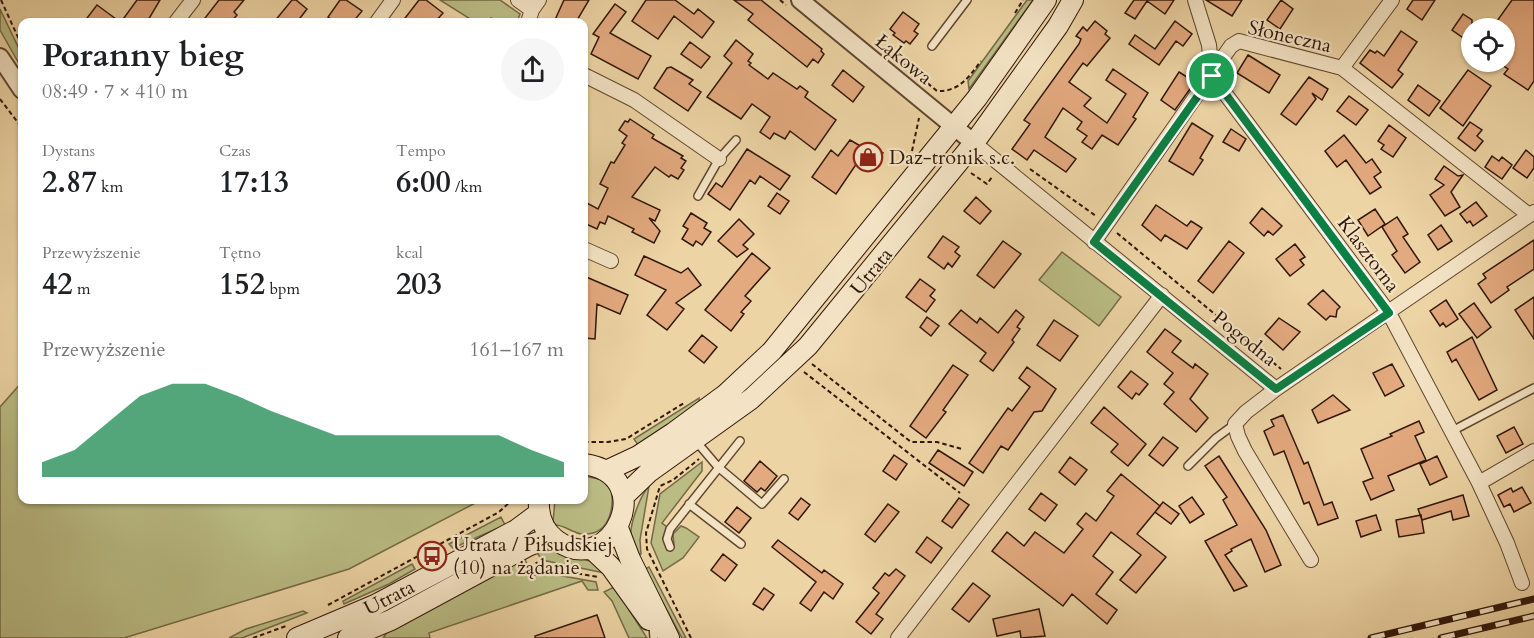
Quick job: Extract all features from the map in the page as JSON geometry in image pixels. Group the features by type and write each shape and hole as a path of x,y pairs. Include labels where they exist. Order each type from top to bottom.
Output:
{"main road":[{"name":"Utrata","path":"606,471 638,456 673,433 726,394 772,351 955,127 1039,13 1046,0"},
{"name":"Utrata","path":"623,497 649,472 751,399 797,358 840,310 974,143 1058,26 1073,0"},
{"path":"551,537 571,548 591,548 608,539 618,528 624,510 620,487 606,471 588,464"},
{"name":"Utrata","path":"348,638 391,620 528,546 551,537 545,530 539,506"},
{"name":"Utrata","path":"295,630 375,605 516,530 539,506"},
{"path":"618,528 659,635"},
{"path":"591,548 611,567 659,635"}],"street":[{"path":"179,18 193,0"},
{"path":"380,18 393,0"},
{"path":"518,0 533,11"},
{"name":"Łąkowa","path":"800,0 974,143"},
{"path":"1195,0 1209,45 1212,76"},
{"path":"1342,68 1392,0"},
{"name":"Słoneczna","path":"1094,242 1231,46 1239,41 1342,68 1532,214"},
{"path":"0,57 18,84"},
{"name":"Klasztorna","path":"1212,76 1389,313 1479,483 1507,543 1522,583"},
{"path":"588,77 634,100 719,159"},
{"name":"Pogodna","path":"974,143 1276,389 1532,214"},
{"path":"588,251 611,261"},
{"path":"898,638 1162,296"},
{"path":"1276,389 1246,412 1235,424 1245,451 1311,560"},
{"path":"1479,483 1534,451"}],"lane":[{"path":"932,46 967,0"},
{"path":"698,196 719,159 736,140"},
{"path":"1452,431 1534,388"},
{"path":"1188,466 1216,438 1235,424"},
{"path":"695,440 718,467 762,504 784,479"},
{"path":"670,547 668,534 740,441"},
{"path":"689,504 741,544"}],"path":[{"path":"1,0 18,37"},
{"path":"884,48 937,91 955,89 966,81"},
{"path":"0,99 18,123"},
{"path":"910,154 917,134 919,112"},
{"path":"1026,166 1107,224 1281,369 1287,370"},
{"path":"797,358 911,442 937,442 962,449"},
{"path":"797,358 960,493"},
{"path":"588,442 626,439 687,401"},
{"path":"660,486 646,533 647,549 691,638"},
{"path":"325,608 361,586 499,512 508,504"},
{"path":"253,638 295,630"}],"green space":[{"path":"440,0 500,0 520,14 518,18 469,18"},
{"path":"1027,0 1033,0 969,89 968,81"},
{"path":"0,9 18,47 18,62 0,30"},
{"path":"1062,252 1121,297 1099,326 1039,280"},
{"path":"18,387 18,504 473,504 349,569 124,638 0,638 0,407"},
{"path":"699,398 699,403 638,445 634,439"},
{"path":"702,462 702,471 662,523 667,527 663,538 667,550 674,545 673,534 681,526 699,537 683,558 663,571 651,543 660,494"},
{"path":"588,477 609,481 611,508 606,524 600,530 582,534 555,525 553,522 555,504 588,504"},
{"path":"649,486 640,540 641,554 638,557 631,538 633,518"},
{"path":"501,517 505,525 453,548 449,544"},
{"path":"547,549 597,563 609,574 542,560 536,551"},
{"path":"524,557 532,576 546,573 596,582 598,590 588,590 582,581 429,633 430,638 383,638 388,631"},
{"path":"412,564 415,569 389,584 344,604 343,601"},
{"path":"649,567 686,638 682,638 645,569"},
{"path":"618,585 629,610 647,638 629,638 612,601 604,592"},
{"path":"303,611 307,613 242,638 229,638 246,629"}],"building":[{"path":"137,0 160,0 149,18 124,18"},
{"path":"219,0 244,0 234,12 237,15 234,18 205,18"},
{"path":"292,0 296,0 307,9 300,18 277,18"},
{"path":"340,0 346,0 362,11 356,18 328,17"},
{"path":"419,0 426,0 443,13 439,18 405,18"},
{"path":"564,0 589,0 578,18 556,18"},
{"path":"646,0 675,0 694,14 698,9 714,22 702,38 674,16 658,39 632,21"},
{"path":"734,0 761,0 822,49 824,54 818,63 813,59 807,67 748,20 753,14"},
{"path":"1134,0 1174,0 1165,14 1147,1 1135,19 1125,13"},
{"path":"1206,0 1242,0 1232,16"},
{"path":"1281,0 1293,9 1280,29 1267,20"},
{"path":"1413,0 1435,0 1422,20 1407,9"},
{"path":"1512,0 1534,0 1534,81 1528,90 1504,74 1515,72 1515,18 1499,18"},
{"path":"615,4 626,12 610,33 651,56 638,79 591,54 599,37 593,34"},
{"path":"97,5 115,18 87,18"},
{"path":"903,12 919,24 914,31 918,34 910,44 906,41 904,43 893,35 895,33 890,29"},
{"path":"1463,14 1469,18 1461,18 1461,36 1452,30"},
{"path":"1095,21 1107,31 1105,34 1110,38 1087,66 1083,63 1069,82 1091,98 1084,106 1107,123 1126,94 1106,80 1113,69 1148,93 1133,117 1136,119 1118,145 1102,135 1092,149 1082,142 1087,136 1077,129 1082,122 1063,108 1045,137 1076,159 1066,172 1034,150 1027,160 1012,149 1030,124 1024,120 1079,44 1081,39 1076,36 1083,27 1087,31"},
{"path":"1175,21 1192,34 1183,46 1176,41 1159,65 1129,44 1135,35 1155,49"},
{"path":"1401,31 1417,42 1398,70 1403,74 1392,88 1360,63 1370,50 1375,53 1377,51 1384,56"},
{"path":"736,40 753,54 748,61 751,63 749,65 768,79 773,73 797,89 800,86 808,92 805,97 836,120 815,150 790,131 785,139 774,133 770,139 760,132 770,117 752,104 741,119 707,97 732,63 724,56"},
{"path":"690,42 710,57 701,68 681,54"},
{"path":"1248,55 1280,75 1269,93 1237,73"},
{"path":"671,67 693,80 689,84 701,92 688,111 654,88 667,68"},
{"path":"843,70 864,87 853,102 832,85"},
{"path":"1179,72 1195,82 1175,110 1161,100"},
{"path":"1467,72 1471,72 1491,86 1463,126 1440,108"},
{"path":"1309,77 1328,89 1322,100 1312,93 1316,99 1296,125 1281,114"},
{"path":"1418,85 1440,101 1429,116 1408,100"},
{"path":"1349,96 1368,110 1356,125 1337,111"},
{"path":"630,119 654,135 652,138 683,156 681,158 686,161 681,168 684,170 678,179 671,175 669,177 655,167 632,197 660,210 655,221 649,218 660,231 654,243 632,232 634,229 608,216 605,224 600,222 597,229 588,225 588,204 598,209 608,188 600,184 611,162 614,163 625,145 622,143 627,136 619,130 625,121 628,122"},
{"path":"1470,122 1482,130 1477,136 1483,141 1475,151 1458,138"},
{"path":"1192,123 1213,136 1200,158 1203,160 1193,175 1169,161"},
{"path":"1389,125 1406,138 1393,157 1381,149 1384,145 1378,141"},
{"path":"1231,129 1246,139 1239,151 1223,142"},
{"path":"1344,135 1366,163 1372,159 1381,172 1374,177 1381,187 1370,194 1346,160 1337,167 1325,151"},
{"path":"850,140 869,151 873,146 883,153 871,169 859,160 836,194 812,177 831,150 838,156"},
{"path":"747,149 790,176 780,190 760,176 755,184 750,180 730,210 708,194 716,183 722,187"},
{"path":"1526,150 1534,157 1534,168 1527,178 1513,168"},
{"path":"1492,156 1499,161 1502,157 1512,165 1502,179 1485,167"},
{"path":"1444,166 1458,176 1463,175 1451,192 1460,207 1445,216 1430,195 1444,185 1435,179"},
{"path":"777,193 789,201 780,214 768,206"},
{"path":"976,197 991,211 980,224 964,211"},
{"path":"1476,202 1487,216 1473,226 1470,221 1467,223 1460,214"},
{"path":"1156,205 1187,226 1191,221 1202,228 1187,249 1165,235 1161,241 1142,225"},
{"path":"1262,208 1282,226 1273,235 1268,231 1264,236 1250,223"},
{"path":"1375,209 1385,224 1368,236 1358,220"},
{"path":"691,213 707,223 704,228 711,232 702,245 696,241 693,246 682,239 688,229 683,226"},
{"path":"1397,217 1408,234 1403,237 1420,262 1405,273 1392,255 1397,251 1382,227"},
{"path":"739,219 754,234 743,245 748,249 737,257 718,241"},
{"path":"1441,225 1452,241 1438,250 1428,235"},
{"path":"943,236 959,247 955,252 960,256 952,267 948,263 944,269 928,257"},
{"path":"1534,240 1534,269 1507,287 1509,290 1491,303 1478,284 1486,278 1483,274"},
{"path":"1003,241 1021,254 994,288 977,275"},
{"path":"1229,241 1244,253 1213,293 1198,281"},
{"path":"1295,244 1305,257 1300,260 1304,265 1290,276 1276,259"},
{"path":"752,253 770,268 745,296 751,301 741,312 744,314 731,331 705,310"},
{"path":"644,256 681,273 688,268 701,285 676,303 684,309 667,330 647,315 666,290 635,275"},
{"path":"588,278 628,295 620,314 597,304 595,339 588,338"},
{"path":"920,279 935,290 930,296 935,300 926,312 906,297"},
{"path":"1323,290 1340,307 1336,317 1330,316 1326,320 1308,304"},
{"path":"1534,297 1534,339 1515,310"},
{"path":"1446,300 1458,319 1446,327 1443,323 1440,326 1430,311"},
{"path":"1474,303 1491,327 1477,338 1459,314"},
{"path":"961,310 977,323 980,318 998,333 1016,310 1024,317 1017,327 1020,329 1012,340 1014,342 993,371 980,361 986,353 949,324"},
{"path":"927,317 939,326 931,336 920,327"},
{"path":"1279,318 1300,332 1283,350 1265,334"},
{"path":"1054,320 1078,336 1060,361 1037,345"},
{"path":"1165,329 1181,341 1172,352 1193,368 1195,364 1208,374 1190,399 1208,418 1196,432 1164,404 1174,392 1164,384 1173,373 1147,352"},
{"path":"702,335 717,347 704,363 689,351"},
{"path":"1472,337 1497,390 1479,400 1456,359 1452,362 1447,352"},
{"path":"1392,364 1404,386 1385,396 1373,373"},
{"path":"953,365 968,375 943,410 946,412 926,438 910,426"},
{"path":"1027,367 1056,389 1042,411 1034,412 1008,450 1001,446 983,473 969,463 1008,408 1012,411 1030,387 1019,378"},
{"path":"1131,371 1148,384 1139,395 1136,393 1132,399 1118,387"},
{"path":"1333,395 1350,410 1318,423 1312,410"},
{"path":"1104,407 1146,444 1128,466 1111,452 1118,444 1091,423"},
{"path":"1283,415 1304,464 1308,462 1324,505 1332,502 1338,518 1318,525 1309,502 1304,504 1284,451 1274,455 1264,431 1274,426 1271,420"},
{"path":"1419,421 1424,432 1415,436 1426,460 1388,476 1394,490 1371,500 1363,482 1373,478 1361,449"},
{"path":"1514,427 1523,444 1506,453 1497,436"},
{"path":"1163,437 1178,448 1163,466 1149,455"},
{"path":"938,450 973,472 964,486 929,463"},
{"path":"894,455 907,464 896,480 883,471"},
{"path":"1219,456 1266,530 1281,565 1265,572 1251,539 1231,549 1232,551 1225,555 1247,586 1234,591 1205,541 1237,525 1223,500 1227,497 1205,466"},
{"path":"1437,456 1447,477 1430,485 1420,464"},
{"path":"1070,457 1087,470 1075,485 1059,472"},
{"path":"760,461 777,476 765,491 761,488 757,492 744,481"},
{"path":"1121,474 1160,506 1137,534 1166,557 1136,593 1120,580 1141,555 1111,532 1093,556 1113,572 1096,594 1117,610 1107,624 1072,594 1063,606 992,551 1007,532 1024,546 1035,532 1064,553 1083,529 1077,524 1086,513 1096,521 1114,496 1107,491"},
{"path":"1522,487 1531,503 1514,512 1510,504 1504,507 1498,495 1511,488 1513,492"},
{"path":"1041,493 1057,505 1045,521 1029,509"},
{"path":"1463,495 1469,516 1453,520 1451,511 1422,520 1418,509"},
{"path":"1192,497 1204,514 1190,523 1179,506"},
{"path":"801,498 810,505 798,520 789,513"},
{"path":"959,498 969,505 952,528 942,521"},
{"path":"1163,502 1179,514 1171,524 1155,512"},
{"path":"888,504 899,512 875,542 865,534"},
{"path":"737,507 751,518 739,533 725,522"},
{"path":"1376,515 1381,530 1361,537 1356,521"},
{"path":"1421,515 1424,533 1399,537 1396,520"},
{"path":"927,537 942,548 931,563 916,552"},
{"path":"778,540 822,573 824,570 843,584 833,599 824,592 811,611 800,603 816,582 772,547"},
{"path":"723,554 737,565 725,581 711,570"},
{"path":"896,569 905,576 876,614 883,619 871,634 856,622 879,593 873,588 885,573 889,576"},
{"path":"973,583 990,596 969,622 952,609"},
{"path":"764,588 774,595 763,610 753,604"},
{"path":"1039,609 1045,636 1021,638 1020,631 997,636 993,619"},
{"path":"597,615 605,638 535,638 535,636"}],"railway":[{"path":"1371,638 1534,599"},
{"path":"1441,638 1534,616"}],"place":[{"name":"Daz-tronik s.c.","path":"868,157"},
{"name":"Utrata / Piłsudskiej (10) na żądanie","path":"432,556"}],"route":[{"path":"1212,76 1389,313 1276,389 1094,242 1212,76"}]}
